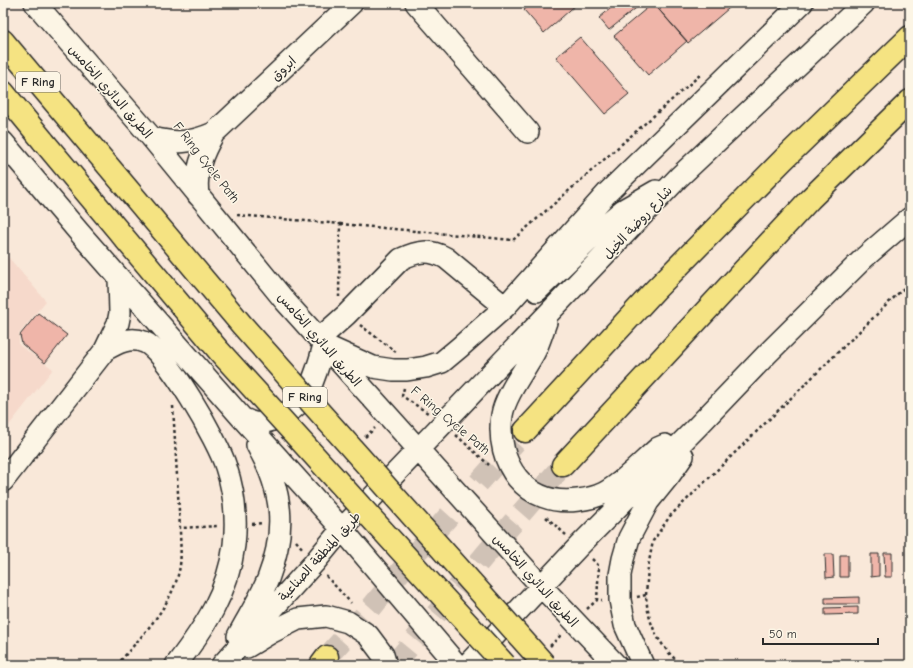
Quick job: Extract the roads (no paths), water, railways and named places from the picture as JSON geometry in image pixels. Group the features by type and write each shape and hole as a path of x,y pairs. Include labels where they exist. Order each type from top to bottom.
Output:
{"highway":[{"path":"525,431 655,290 784,160 910,37"},
{"name":"F Ring","path":"3,41 242,326 545,665"},
{"name":"F Ring","path":"3,92 220,351 505,665"},
{"path":"563,465 810,199 910,101"}],"street":[{"name":"الطريق الدائري الخامس","path":"35,3 152,138 285,301 541,586 616,665"},
{"name":"ابروق","path":"198,195 198,169 204,150 214,133 352,3"},
{"path":"416,3 528,132"},
{"path":"322,342 374,367 407,370 426,367 442,362 505,307 608,192 802,3"},
{"name":"شارع روضة الخيل","path":"418,450 679,177 864,3"},
{"name":"ابروق","path":"152,138 166,142 181,143 198,140 214,133"},
{"path":"3,142 119,278 342,529 457,665"},
{"path":"505,307 528,300 585,243 623,210 679,177"},
{"path":"467,665 579,546 697,428 768,353 860,262 910,218"},
{"path":"242,418 254,423 275,419 293,410 307,394 315,375 322,342 401,259 412,254 426,251 438,253 505,307"},
{"path":"3,481 105,350 118,323 120,313 119,278"},
{"path":"549,314 535,351 507,399 502,414 500,432 503,450 509,467 519,480 534,492 548,499 561,501 589,498 604,493 620,482 658,448 697,428"},
{"path":"105,350 129,339 143,341 154,348 175,376 200,414 220,450 231,484 234,518 234,543 231,566 217,604 196,638 176,665"},
{"path":"223,664 267,580 276,553 281,522 278,494 266,461 242,418"},
{"path":"643,665 625,625 620,600 620,575 623,559 629,538 648,502 681,460 697,428"},
{"name":"طريق المنطقة الصناعية","path":"223,664 314,563 342,529 418,450"},
{"path":"223,664 247,647 298,618 326,616 348,622 368,635 383,655 386,665"}],"tunnel":[{"path":"327,657 372,607 413,556 525,431"},
{"path":"394,665 485,555 563,465"}]}
